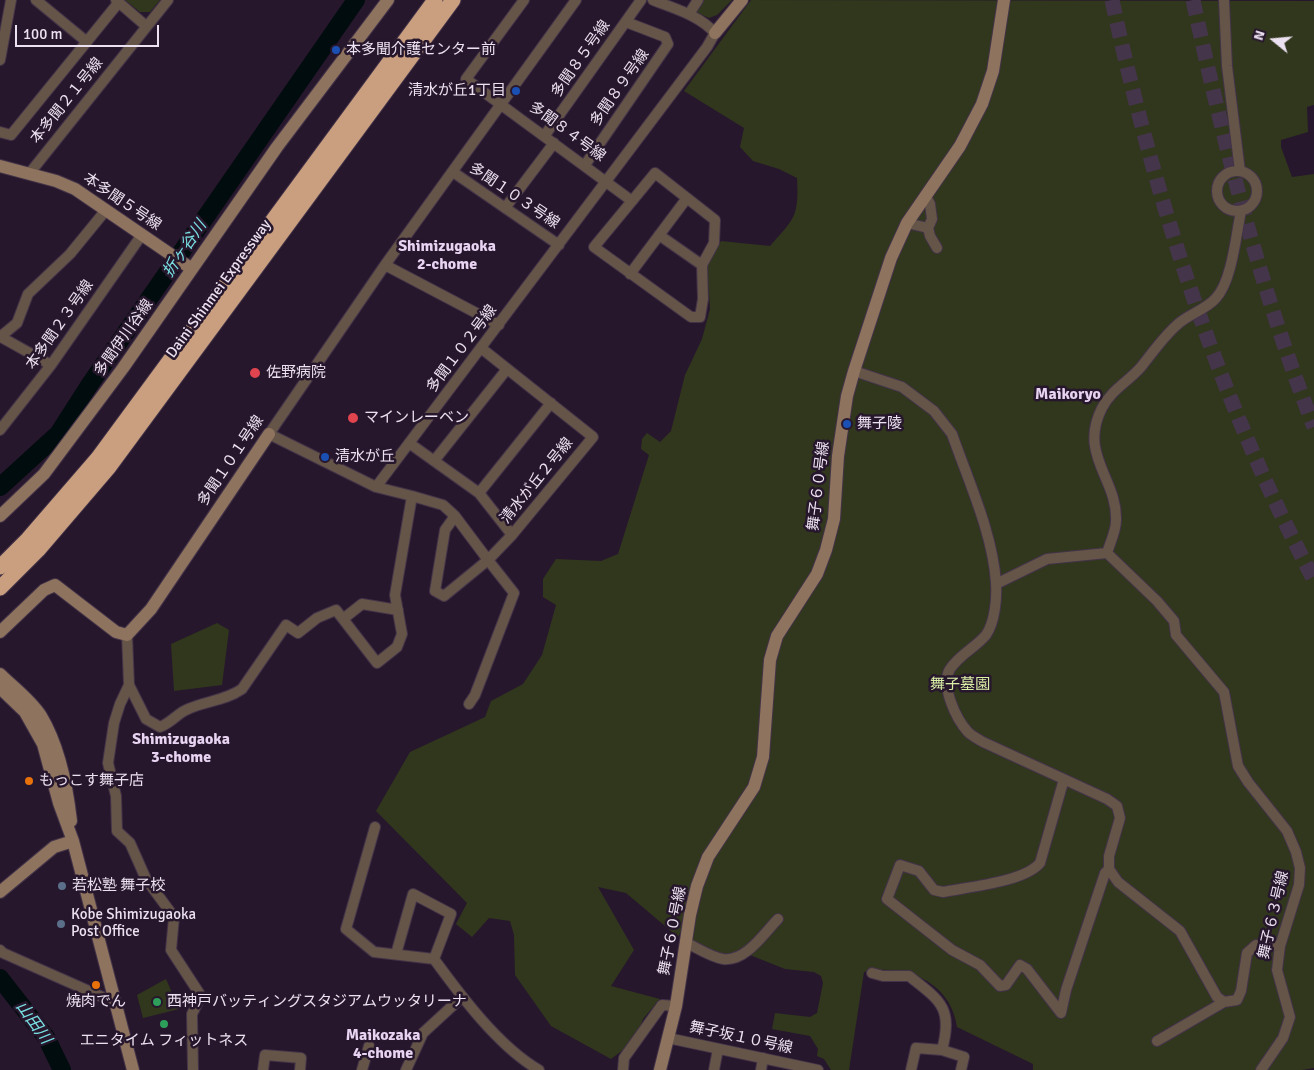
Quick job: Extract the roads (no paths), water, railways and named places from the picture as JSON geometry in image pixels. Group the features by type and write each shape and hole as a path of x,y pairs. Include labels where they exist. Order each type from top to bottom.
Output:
{"highway":[{"name":"Daini Shinmei Expressway","path":"0,568 28,539 98,458 435,0"},
{"name":"Daini Shinmei Expressway","path":"0,588 38,550 115,460 453,0"}],"street":[{"path":"0,60 11,0"},
{"path":"36,0 87,42"},
{"name":"本多聞２１号線","path":"29,174 168,0"},
{"name":"多聞伊川谷線","path":"0,516 44,474 123,368 187,266 388,0"},
{"name":"多聞８４号線","path":"524,0 466,79 607,181 715,33 742,0"},
{"path":"501,105 576,0"},
{"name":"多聞８５号線","path":"545,135 641,0"},
{"path":"653,0 689,14 708,25 715,33"},
{"path":"689,14 698,0"},
{"name":"舞子６０号線","path":"660,1070 676,1006 697,886 708,857 754,788 763,757 770,660 777,636 817,574 826,550 834,519 838,456 847,396 854,371 891,258 907,223 924,195 960,146 982,104 993,71 1004,0"},
{"path":"1224,0 1226,66 1240,171"},
{"path":"0,132 11,135 118,1 146,26"},
{"name":"多聞８９号線","path":"585,165 668,44 665,37 626,22"},
{"name":"多聞１０１号線","path":"127,635 152,610 268,434 385,265 501,105"},
{"path":"505,208 554,143"},
{"name":"本多聞５号線","path":"0,166 75,189 187,266"},
{"path":"1240,171 1254,180 1258,190 1252,206 1241,211 1235,212 1224,207 1217,190 1224,175 1240,171"},
{"name":"多聞１０３号線","path":"453,172 559,245"},
{"path":"655,173 687,198 715,220 714,244 702,265 703,300 700,317 691,317 594,247 655,173"},
{"path":"607,181 632,201"},
{"name":"多聞１０２号線","path":"376,487 607,181"},
{"path":"924,195 930,204 932,219 928,228 937,248"},
{"path":"630,274 687,198"},
{"path":"51,365 0,337 16,323 28,294 70,254 106,210"},
{"path":"996,584 1048,560 1107,553 1116,521 1114,506 1093,446 1096,424 1102,408 1110,395 1140,368 1156,346 1179,323 1216,299 1225,282 1241,211"},
{"path":"907,223 928,228"},
{"path":"659,235 702,265"},
{"name":"本多聞２３号線","path":"0,430 51,365 141,236"},
{"path":"385,265 499,325"},
{"name":"清水が丘２号線","path":"455,516 445,530 435,591 444,596 488,560 512,535 594,436 481,348"},
{"path":"434,461 507,369"},
{"path":"854,371 902,387 934,412 952,434 988,538 996,584 995,610 986,634 962,654 949,671 948,686 951,706 969,733 1117,806 1120,818 1109,856 1109,869 1118,882 1180,931 1217,998 1224,1002"},
{"path":"479,494 551,403"},
{"path":"268,434 376,487 443,505 455,516 514,593 475,695 469,704"},
{"path":"410,443 479,494 512,535"},
{"path":"0,632 44,590 55,585 116,632 127,635 130,685 146,719 160,727 172,722 185,710 234,695 242,689 286,625 298,633 317,618 336,610 377,663 397,647 402,634 395,595 412,496"},
{"name":"舞子６３号線","path":"1107,553 1157,601 1174,621 1176,635 1224,692 1238,766 1287,831 1300,868 1299,885 1280,946 1277,970 1290,1018 1283,1038 1262,1070"},
{"path":"343,619 362,604 398,610"},
{"path":"0,674 31,703 51,736 69,800 73,841"},
{"path":"130,685 120,704 114,723 108,763 116,796 117,831 130,843 146,879 174,917 171,950 201,996 192,1014 193,1070"},
{"path":"0,688 25,712 43,744 59,803 73,841 132,1070"},
{"path":"1064,779 1040,863 1033,871 943,892 934,890 919,871 900,865 887,899 952,950 980,965 1000,986 1006,985 1020,965 1026,969 1061,1013 1066,990 1105,873 1109,869"},
{"path":"375,827 346,929 374,952 434,959 462,997 523,1061 539,1070"},
{"path":"0,892 54,847 73,841"},
{"path":"396,954 413,894 451,914 434,959"},
{"path":"687,943 721,959 731,959 748,951 778,918"},
{"path":"1157,1041 1224,1002 1237,1000 1241,991 1247,953 1256,945 1280,946"},
{"path":"0,950 116,1003"},
{"path":"872,972 883,976 909,976 939,1002 946,1015 948,1028 942,1050"},
{"path":"406,1070 423,1033 462,997"},
{"path":"623,1070 624,1058 662,1005 676,1006"},
{"name":"舞子坂１０号線","path":"668,1038 811,1069"},
{"path":"362,1070 369,1046"},
{"path":"714,1070 718,1048"},
{"path":"911,1070 916,1048 942,1050 964,1057 961,1070"},
{"path":"263,1070 265,1054 301,1058 300,1070"},
{"path":"761,1070 762,1058"}],"waterway":[{"name":"折ヶ谷川","path":"0,487 58,434 90,384 356,0"},
{"name":"山田川","path":"0,978 46,1037 62,1070"}],"tunnel":[{"path":"1112,0 1148,149 1193,297 1248,441 1314,580"},
{"path":"1193,0 1217,108 1260,269 1314,427"}],"place":[{"name":"本多聞介護センター前","path":"336,50"},
{"name":"清水が丘1丁目","path":"516,91"},
{"name":"佐野病院","path":"255,373"},
{"name":"マインレーベン","path":"353,418"},
{"name":"舞子陵","path":"847,424"},
{"name":"清水が丘","path":"325,457"},
{"name":"もっこす舞子店","path":"29,781"},
{"name":"若松塾 舞子校","path":"62,886"},
{"name":"Kobe Shimizugaoka Post Office","path":"61,924"},
{"name":"焼肉でん","path":"96,985"},
{"name":"西神戸バッティングスタジアムウッタリーナ","path":"157,1002"},
{"name":"エニタイム フィットネス","path":"164,1024"}],"district":[{"name":"Shimizugaoka 2-chome","path":"447,256"},
{"name":"Maikoryo","path":"1068,395"},
{"name":"Shimizugaoka 3-chome","path":"181,749"},
{"name":"Maikozaka 4-chome","path":"383,1045"}],"park label":[{"name":"舞子墓園","path":"960,685"}]}
